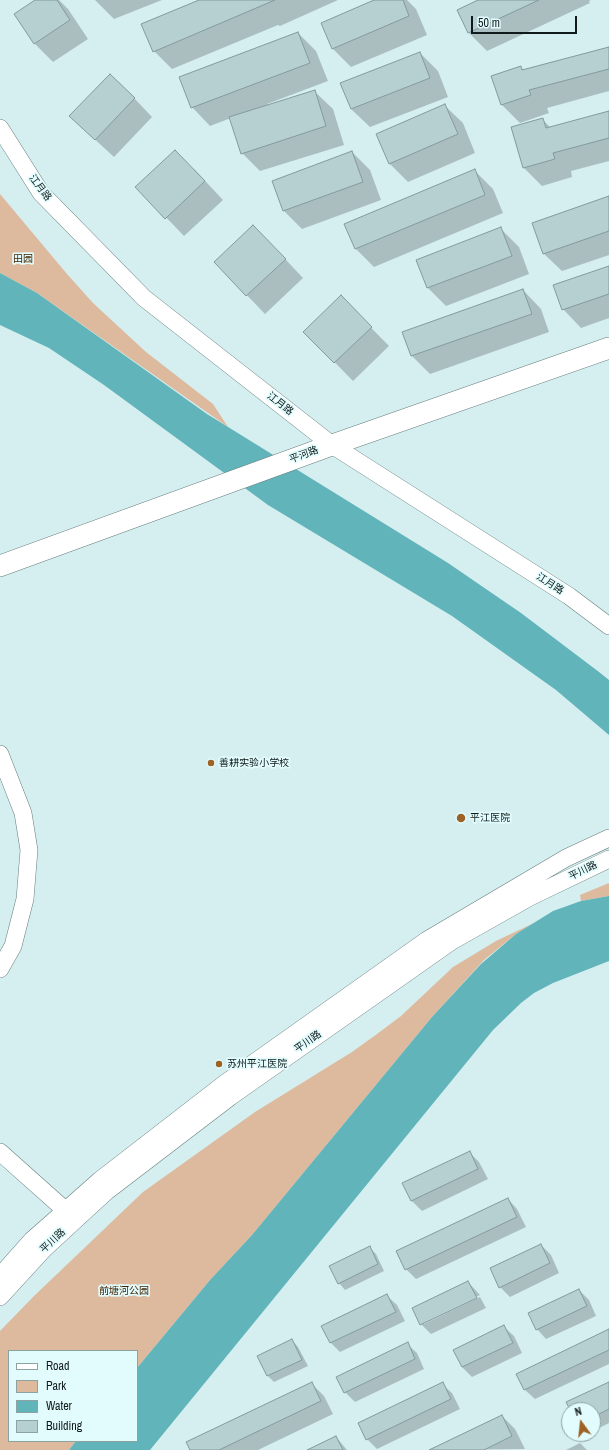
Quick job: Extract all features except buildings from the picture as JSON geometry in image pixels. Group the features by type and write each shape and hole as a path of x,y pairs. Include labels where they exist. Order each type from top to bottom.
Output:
{"main road":[{"name":"平河路","path":"0,566 332,445 609,348"}],"street":[{"name":"江月路","path":"0,128 41,192 144,298 332,445 569,596 609,626"},
{"path":"0,754 23,813 29,850 25,899 13,946 0,969"},
{"name":"平川路","path":"0,1297 44,1249 70,1215 126,1158 224,1084 428,940 556,863 609,838"},
{"name":"平川路","path":"0,1276 32,1240 107,1191 176,1137 431,955 530,897 609,859"},
{"path":"0,1152 70,1215"}],"green space":[{"name":"田园","path":"0,194 93,303 146,352 213,404 228,427 37,293 0,273"},
{"path":"609,883 609,896 581,901 580,895"},
{"name":"前塘河公园","path":"536,922 516,934 484,960 432,1017 252,1235 210,1280 138,1367 138,1350 8,1350 8,1442 75,1442 69,1450 0,1450 0,1331 34,1296 143,1192 255,1112 352,1052 401,1016 453,967 496,941"}],"water":[{"path":"0,273 37,293 207,414 448,563 521,613 599,672 609,680 609,735 556,690 452,616 268,505 104,385 49,348 0,325"},
{"path":"609,896 609,961 553,983 534,993 521,1003 493,1030 150,1450 69,1450 75,1442 138,1442 138,1367 210,1280 252,1235 432,1017 481,964 516,934 553,911 581,901"}],"place":[{"name":"善耕实验小学校","path":"211,763"},
{"name":"平江医院","path":"461,818"},
{"name":"苏州平江医院","path":"219,1064"}]}
